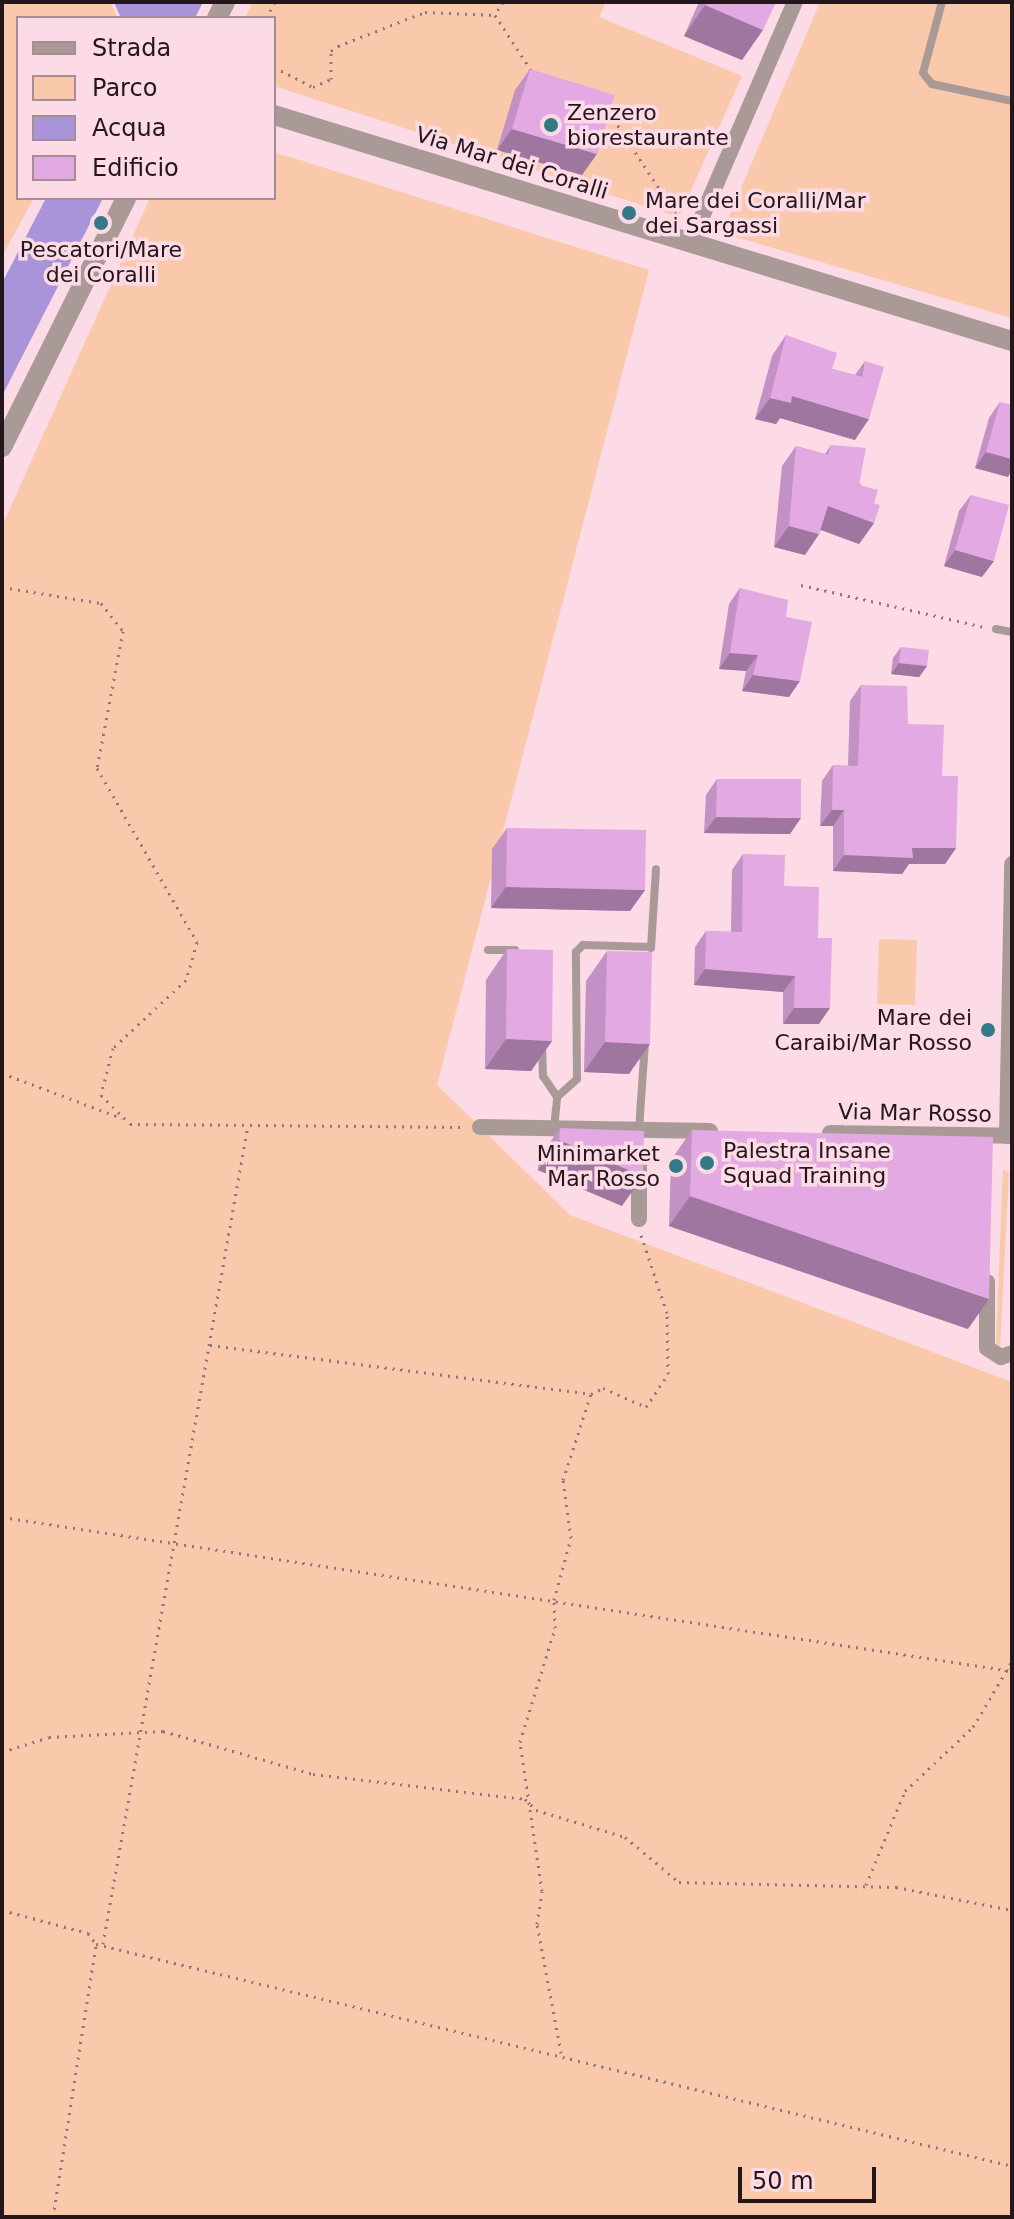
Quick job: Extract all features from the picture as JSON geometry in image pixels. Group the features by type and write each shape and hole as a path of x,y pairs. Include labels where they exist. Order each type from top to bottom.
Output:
{"street":[{"path":"692,241 795,2"},
{"name":"Via Mar dei Coralli","path":"276,116 1012,341"},
{"path":"2,447 125,200"},
{"path":"1000,1140 1012,864"},
{"path":"480,1127 730,1132"},
{"path":"639,1130 639,1219"},
{"name":"Via Mar Rosso","path":"807,1133 1000,1140"},
{"path":"987,1262 987,1348 995,1356 1012,1353"}],"lane":[{"path":"942,2 923,73 932,84 1012,101"},
{"path":"996,629 1012,632"},
{"path":"650,961 656,869"},
{"path":"557,1097 577,1079 576,952 583,945 651,947"},
{"path":"488,950 530,950"},
{"path":"542,1033 543,1076 557,1097 554,1129"},
{"path":"639,1130 645,1035"}],"path":[{"path":"495,15 503,2"},
{"path":"276,68 313,87 331,79 331,51 338,46 440,9 495,15"},
{"path":"495,15 534,74 548,80"},
{"path":"603,103 692,241"},
{"path":"801,585 996,629"},
{"path":"2,587 101,603 123,631 97,768 197,942 186,980 113,1048 101,1095 125,1119 248,1125 480,1127"},
{"path":"2,1073 133,1122"},
{"path":"103,1946 248,1125"},
{"path":"210,1345 591,1394 603,1388 646,1407 668,1374 667,1313 652,1265 643,1260 639,1219"},
{"path":"561,2054 537,1924 539,1856 525,1799 520,1742 542,1689 554,1600 571,1538 563,1480 591,1394"},
{"path":"2,1517 1012,1671"},
{"path":"866,1886 905,1791 973,1727 1012,1661"},
{"path":"2,1752 49,1737 143,1729 313,1774 525,1799 546,1814 625,1837 679,1882 866,1886 1012,1910"},
{"path":"2,1910 88,1933 96,1944 103,1946 561,2054 1012,2166"},
{"path":"53,2217 96,1944"}],"green space":[{"path":"2,2 111,2 116,16 16,16 16,200 33,200 2,256"},
{"path":"253,2 606,2 599,17 742,76 679,217 276,87 276,16 246,16"},
{"path":"820,2 1012,2 1012,318 722,233"},
{"path":"276,153 649,270 437,1085 570,1215 1012,1382 1012,2217 2,2217 2,526 149,200 276,200"},
{"path":"879,939 917,940 915,1005 877,1004"},
{"path":"1003,1169 1009,1173 1000,1347 996,1343"}],"water":[{"path":"114,2 203,2 196,16 120,16"},
{"path":"45,200 102,200 2,396 2,283"}],"building":[{"path":"706,2 776,2 763,30 705,5"},
{"path":"530,69 615,95 597,154 512,129"},
{"path":"786,335 837,353 832,369 863,377 865,361 884,367 869,419 792,396 791,403 770,398"},
{"path":"1000,402 1012,405 1012,459 986,452"},
{"path":"831,445 866,448 859,485 878,490 874,503 880,505 874,523 828,506 819,534 789,526 796,446 828,455"},
{"path":"971,495 1009,505 994,561 955,550"},
{"path":"740,588 788,600 786,617 812,622 800,681 753,675 758,655 730,653"},
{"path":"901,647 929,650 927,666 899,663"},
{"path":"861,685 907,686 908,724 944,725 942,776 958,776 956,848 912,848 913,858 844,855 844,810 832,810 833,765 858,766"},
{"path":"717,779 801,779 801,818 716,817"},
{"path":"507,828 646,830 645,890 506,887"},
{"path":"743,854 785,855 784,886 819,887 818,938 832,938 830,1008 794,1008 795,976 705,969 706,931 742,932"},
{"path":"507,949 553,950 552,1041 506,1039"},
{"path":"607,951 652,952 650,1044 605,1042"},
{"path":"560,1128 644,1131 643,1176 559,1140"},
{"path":"692,1130 993,1137 989,1299 690,1196"}],"place":[{"name":"Zenzero biorestaurante","path":"551,125"},
{"name":"Mare dei Coralli/Mar dei Sargassi","path":"629,213"},
{"name":"Pescatori/Mare dei Coralli","path":"101,223"},
{"name":"Mare dei Caraibi/Mar Rosso","path":"988,1030"},
{"name":"Palestra Insane Squad Training","path":"707,1163"},
{"name":"Minimarket Mar Rosso","path":"676,1166"}]}
